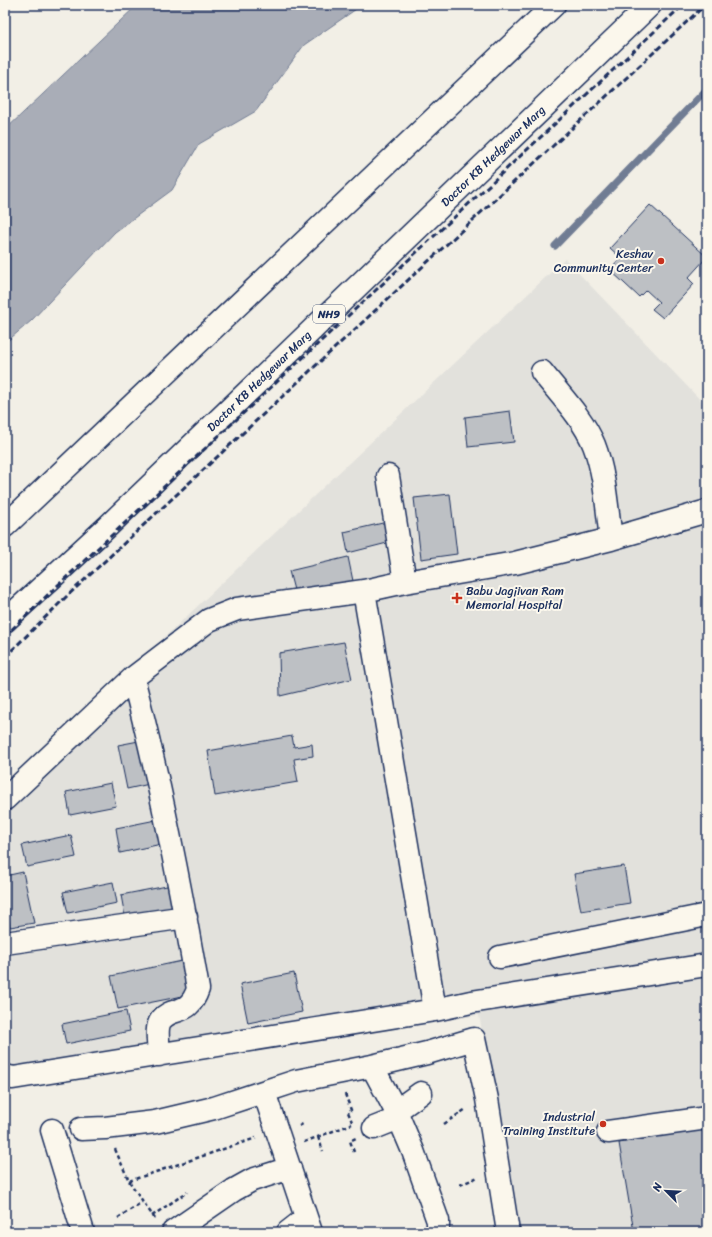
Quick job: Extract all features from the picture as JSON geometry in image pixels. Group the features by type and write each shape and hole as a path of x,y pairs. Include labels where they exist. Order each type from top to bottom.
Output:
{"main road":[{"path":"5,526 554,5"},
{"name":"Doctor KB Hedgewar Marg","path":"5,621 107,527 650,5"},
{"path":"542,372 583,424 594,445 601,472 611,539"},
{"path":"388,476 405,582"},
{"path":"5,799 133,678 209,620 237,609 364,591 405,582 515,563 611,539 707,511"},
{"path":"364,591 436,1010"},
{"path":"133,678 151,745 186,917 198,989 194,999 187,1007 169,1014 161,1021 158,1030 159,1055"},
{"path":"500,957 707,915"},
{"path":"5,943 186,917"},
{"path":"5,1076 13,1078 159,1055 436,1010 471,1002 707,965"},
{"path":"81,1129 108,1128 155,1122 214,1108 304,1079 372,1066 429,1058 474,1039 487,1099 508,1232"},
{"path":"372,1066 401,1101 413,1151 438,1221 438,1232"},
{"path":"264,1092 309,1225 288,1232"},
{"path":"366,1133 401,1101"},
{"path":"608,1132 707,1118"},
{"path":"52,1130 83,1232"},
{"path":"164,1227 252,1180 284,1149"}],"path":[{"path":"345,1094 351,1110 348,1112 352,1124 366,1133"},
{"path":"129,1181 284,1149 352,1124"},
{"path":"108,1128 118,1158 129,1181 152,1216 164,1227"},
{"path":"318,1137 324,1152"},
{"path":"152,1216 187,1192"},
{"path":"118,1218 142,1202"}],"shaded area":[{"path":"137,5 362,5 304,45 256,111 199,144 172,190 115,232 31,321 5,343 5,130"},
{"name":"Babu Jagjivan Ram Memorial Hospital","path":"565,259 707,407 707,1232 520,1232 479,1015 5,1091 5,788"}],"building":[{"path":"650,205 707,257 688,278 694,284 663,318 652,309 659,302 646,290 639,297 610,270 621,258 610,248"},
{"path":"510,411 514,442 468,447 465,417"},
{"path":"450,494 457,554 421,559 414,498"},
{"path":"387,522 391,542 348,553 344,532"},
{"path":"348,557 353,581 295,594 289,571"},
{"path":"344,642 352,679 280,696 279,653"},
{"path":"292,736 294,747 312,744 313,756 294,759 298,782 215,796 208,751"},
{"path":"144,740 154,783 127,789 118,745"},
{"path":"111,783 116,806 70,815 66,792"},
{"path":"161,819 166,843 120,853 116,828"},
{"path":"71,835 76,857 27,867 22,845"},
{"path":"624,866 630,903 581,911 574,874"},
{"path":"23,872 34,923 10,927 5,902 5,876"},
{"path":"113,882 117,903 68,913 63,892"},
{"path":"172,885 177,907 125,917 121,895"},
{"path":"182,961 188,995 118,1009 111,976"},
{"path":"294,973 302,1012 248,1023 240,984"},
{"path":"126,1011 130,1031 66,1044 62,1024"},
{"path":"707,1128 707,1232 634,1232 619,1143"}],"waterway":[{"path":"555,246 707,89"}],"railway":[{"path":"5,636 683,5"},
{"path":"5,657 66,597 705,5"}],"place":[{"name":"Keshav Community Center","path":"661,261"},
{"name":"Babu Jagjivan Ram Memorial Hospital","path":"457,598"},
{"name":"Industrial Training Institute","path":"603,1124"}]}
